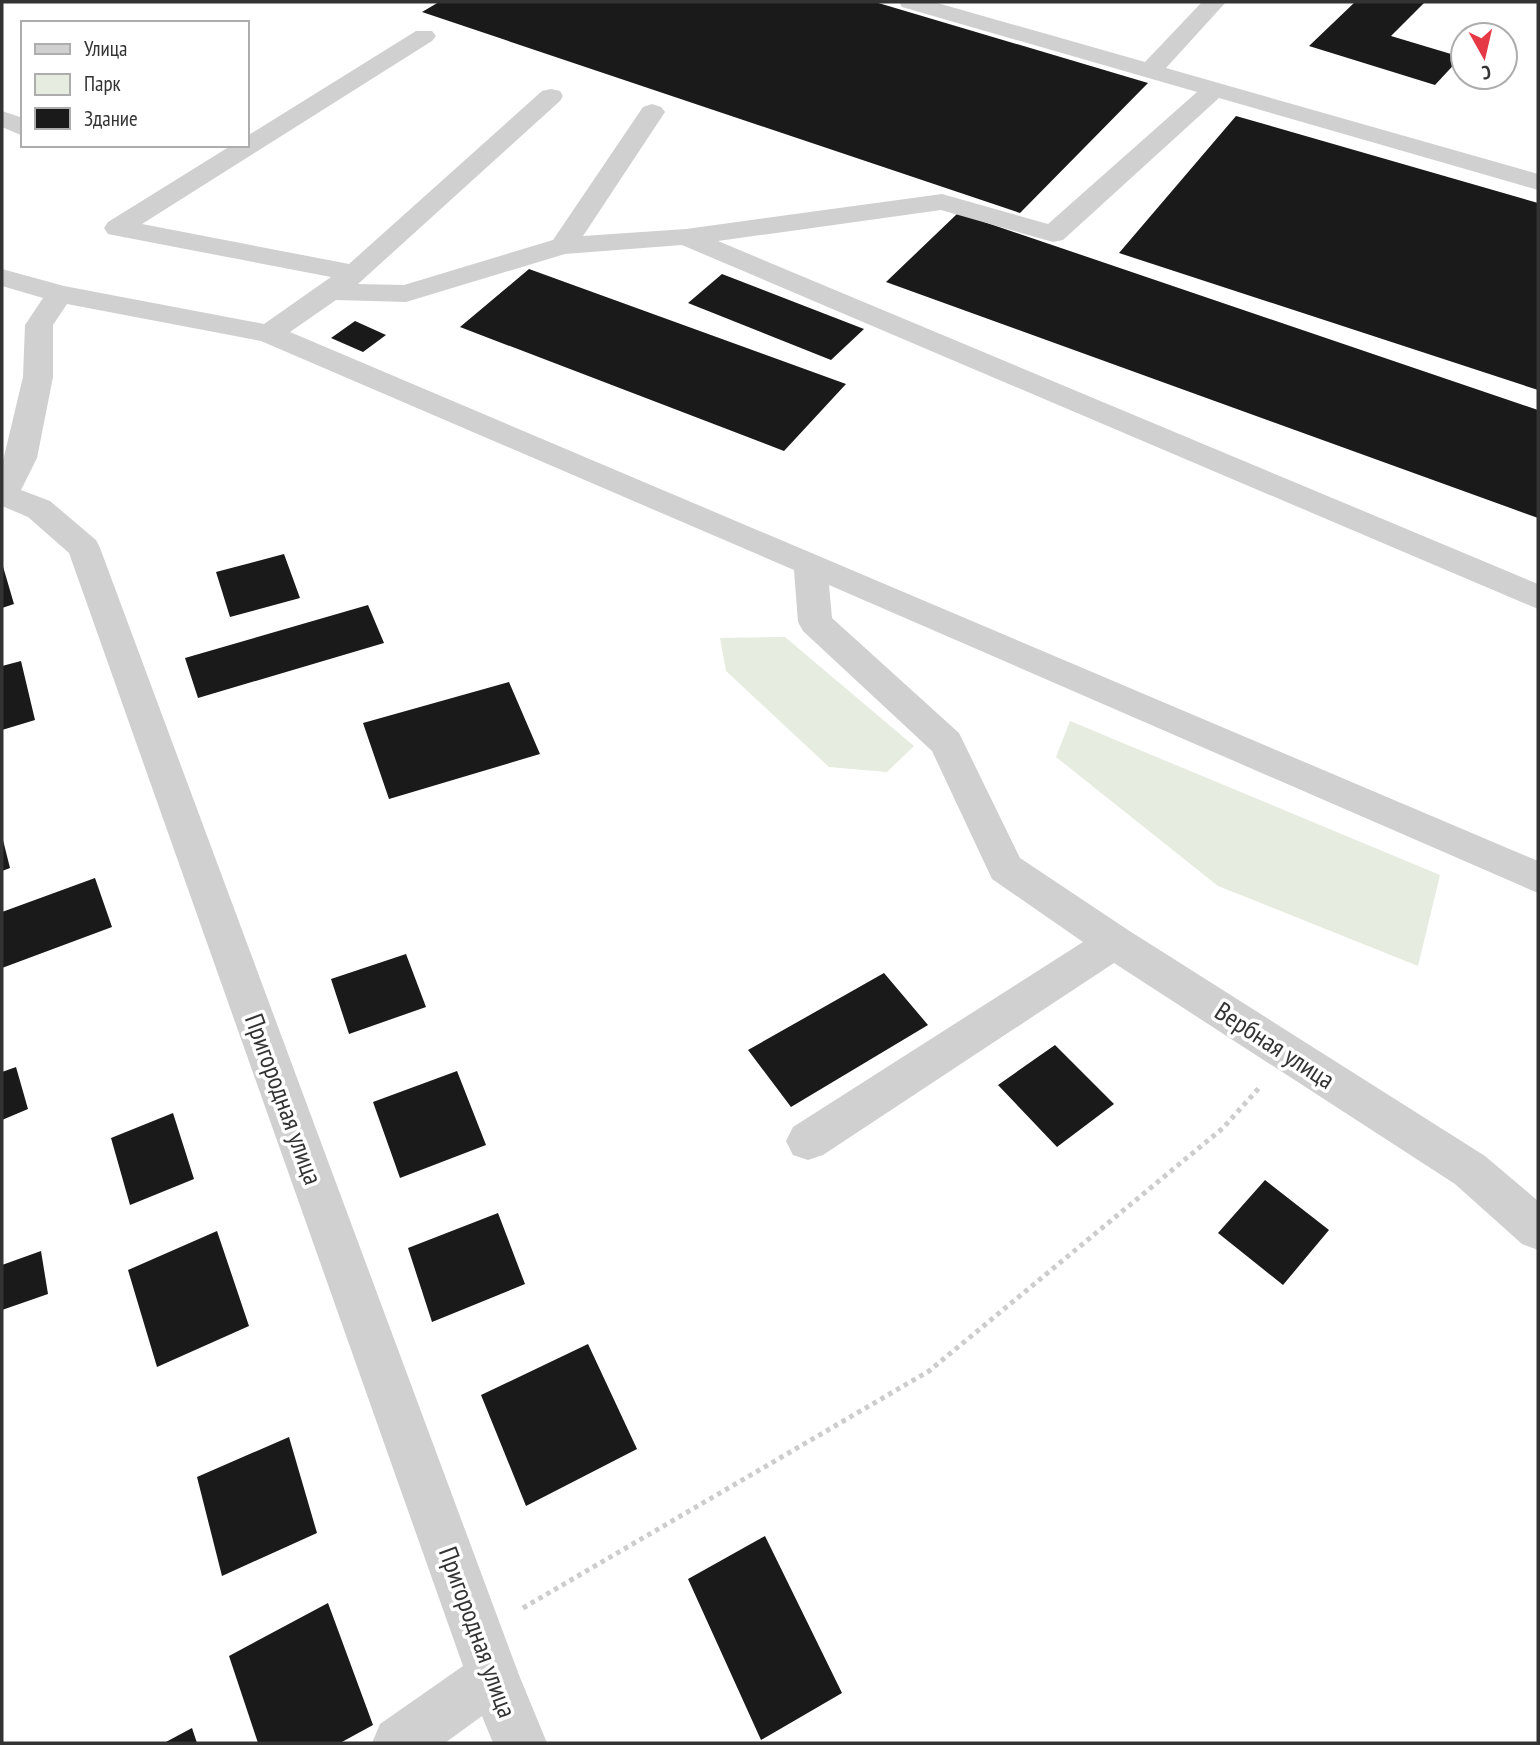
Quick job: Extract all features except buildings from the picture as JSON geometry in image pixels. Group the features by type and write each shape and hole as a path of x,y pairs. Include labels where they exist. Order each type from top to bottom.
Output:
{"street":[{"path":"910,2 1538,182"},
{"path":"1150,71 1215,2"},
{"path":"248,146 424,36"},
{"path":"333,291 406,294 563,246 685,237 942,202 1053,234 1215,89"},
{"path":"270,334 355,273 551,96"},
{"path":"563,246 652,111"},
{"path":"2,118 21,127"},
{"path":"247,147 118,228 355,273"},
{"path":"685,237 1538,597"},
{"path":"2,277 61,294 270,334 1538,878"},
{"path":"2,494 21,458 38,377 38,325 61,294"},
{"name":"Пригородная улица","path":"2,494 39,509 84,548 485,1654 520,1743"},
{"name":"Вербная улица","path":"810,564 815,622 946,743 1006,868 1114,942 1471,1170 1538,1229"},
{"path":"808,1141 1114,942"},
{"path":"399,1743 485,1654"}],"path":[{"path":"485,1654 545,1596 929,1371 1223,1128 1290,1054"}],"green space":[{"path":"785,637 914,746 887,772 829,767 726,671 720,638"},
{"path":"1070,721 1440,875 1418,966 1218,886 1056,757"}]}
